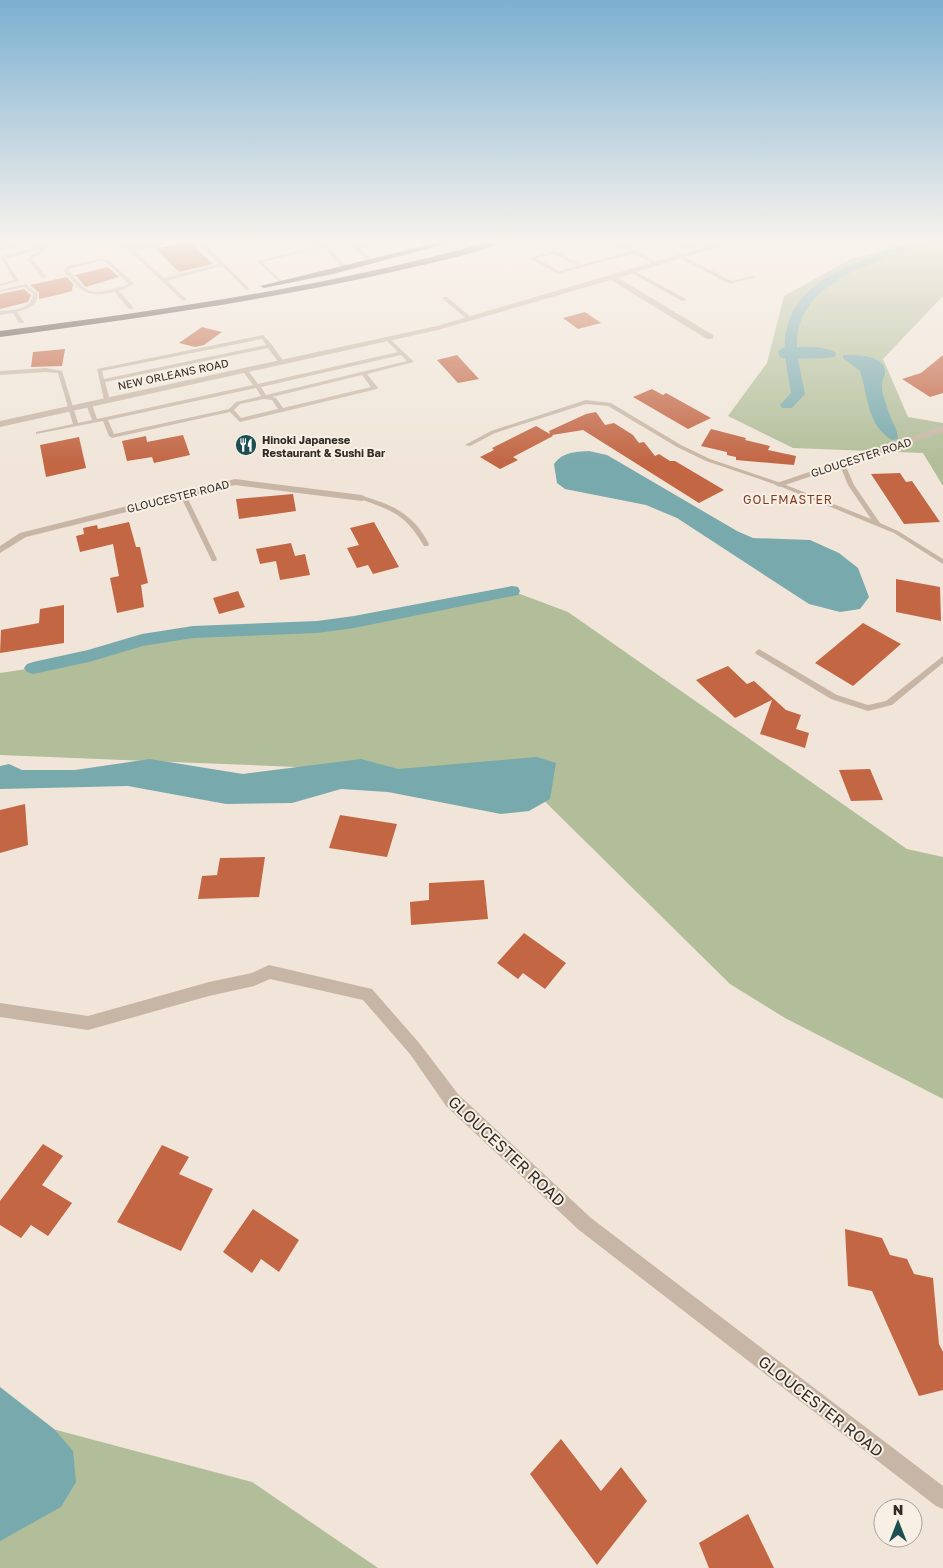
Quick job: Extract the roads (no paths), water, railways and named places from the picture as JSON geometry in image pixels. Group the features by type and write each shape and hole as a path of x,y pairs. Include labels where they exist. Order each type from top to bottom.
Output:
{"highway":[{"path":"0,325 66,316"},
{"path":"0,334 129,316"}],"street":[{"name":"NEW ORLEANS ROAD","path":"0,424 388,339 480,316"},
{"path":"675,316 710,337"},
{"name":"GLOUCESTER ROAD","path":"779,484 943,429"},
{"name":"GLOUCESTER ROAD","path":"0,550 23,535 235,482 362,498"},
{"name":"GLOUCESTER ROAD","path":"0,1010 88,1023 254,978 269,972 367,994 415,1049 452,1100 585,1224 943,1499"}],"lane":[{"path":"17,316 21,322"},
{"path":"467,316 470,319"},
{"path":"107,400 99,370 264,337 281,362"},
{"path":"105,419 112,436 231,410 238,403 411,362 388,339"},
{"path":"102,381 270,346"},
{"path":"38,433 402,353"},
{"path":"0,372 46,370 60,372 76,425"},
{"path":"245,370 265,396 274,399 282,410"},
{"path":"231,410 240,420 375,388 363,373"},
{"path":"468,445 493,432 586,402 609,404 680,446 708,460 779,484 896,532 943,562"},
{"path":"89,404 95,421"},
{"path":"842,463 851,485 878,525"},
{"path":"183,495 214,559"},
{"path":"362,498 396,510 418,527 426,544"},
{"path":"759,652 834,697 868,708 889,703 943,659"}],"water":[{"path":"817,347 836,353 835,357 829,358 786,359 780,357 778,352 782,348"},
{"path":"843,355 867,356 878,360 882,364 885,369 882,382 883,393 888,411 897,431 898,439 892,440 878,426 870,409 860,371 843,358"},
{"path":"589,451 607,455 737,531 753,538 810,540 839,553 858,568 869,597 860,609 840,612 809,604 677,518 646,505 565,489 557,483 554,464 557,460 569,453"},
{"path":"537,757 556,763 550,799 529,811 501,814 388,792 341,789 292,803 226,804 128,786 0,789 0,766 9,764 22,770 75,770 150,759 243,774 361,759 398,769"},
{"path":"0,1387 54,1429 73,1451 76,1482 61,1507 0,1541"}],"waterway":[{"path":"787,405 798,394 791,343 797,316"},
{"path":"33,668 89,656 142,640 193,632 317,627 354,622 512,591"}],"place":[{"name":"Hinoki Japanese Restaurant & Sushi Bar","path":"246,445"}],"district":[{"name":"GOLFMASTER","path":"788,499"}]}
